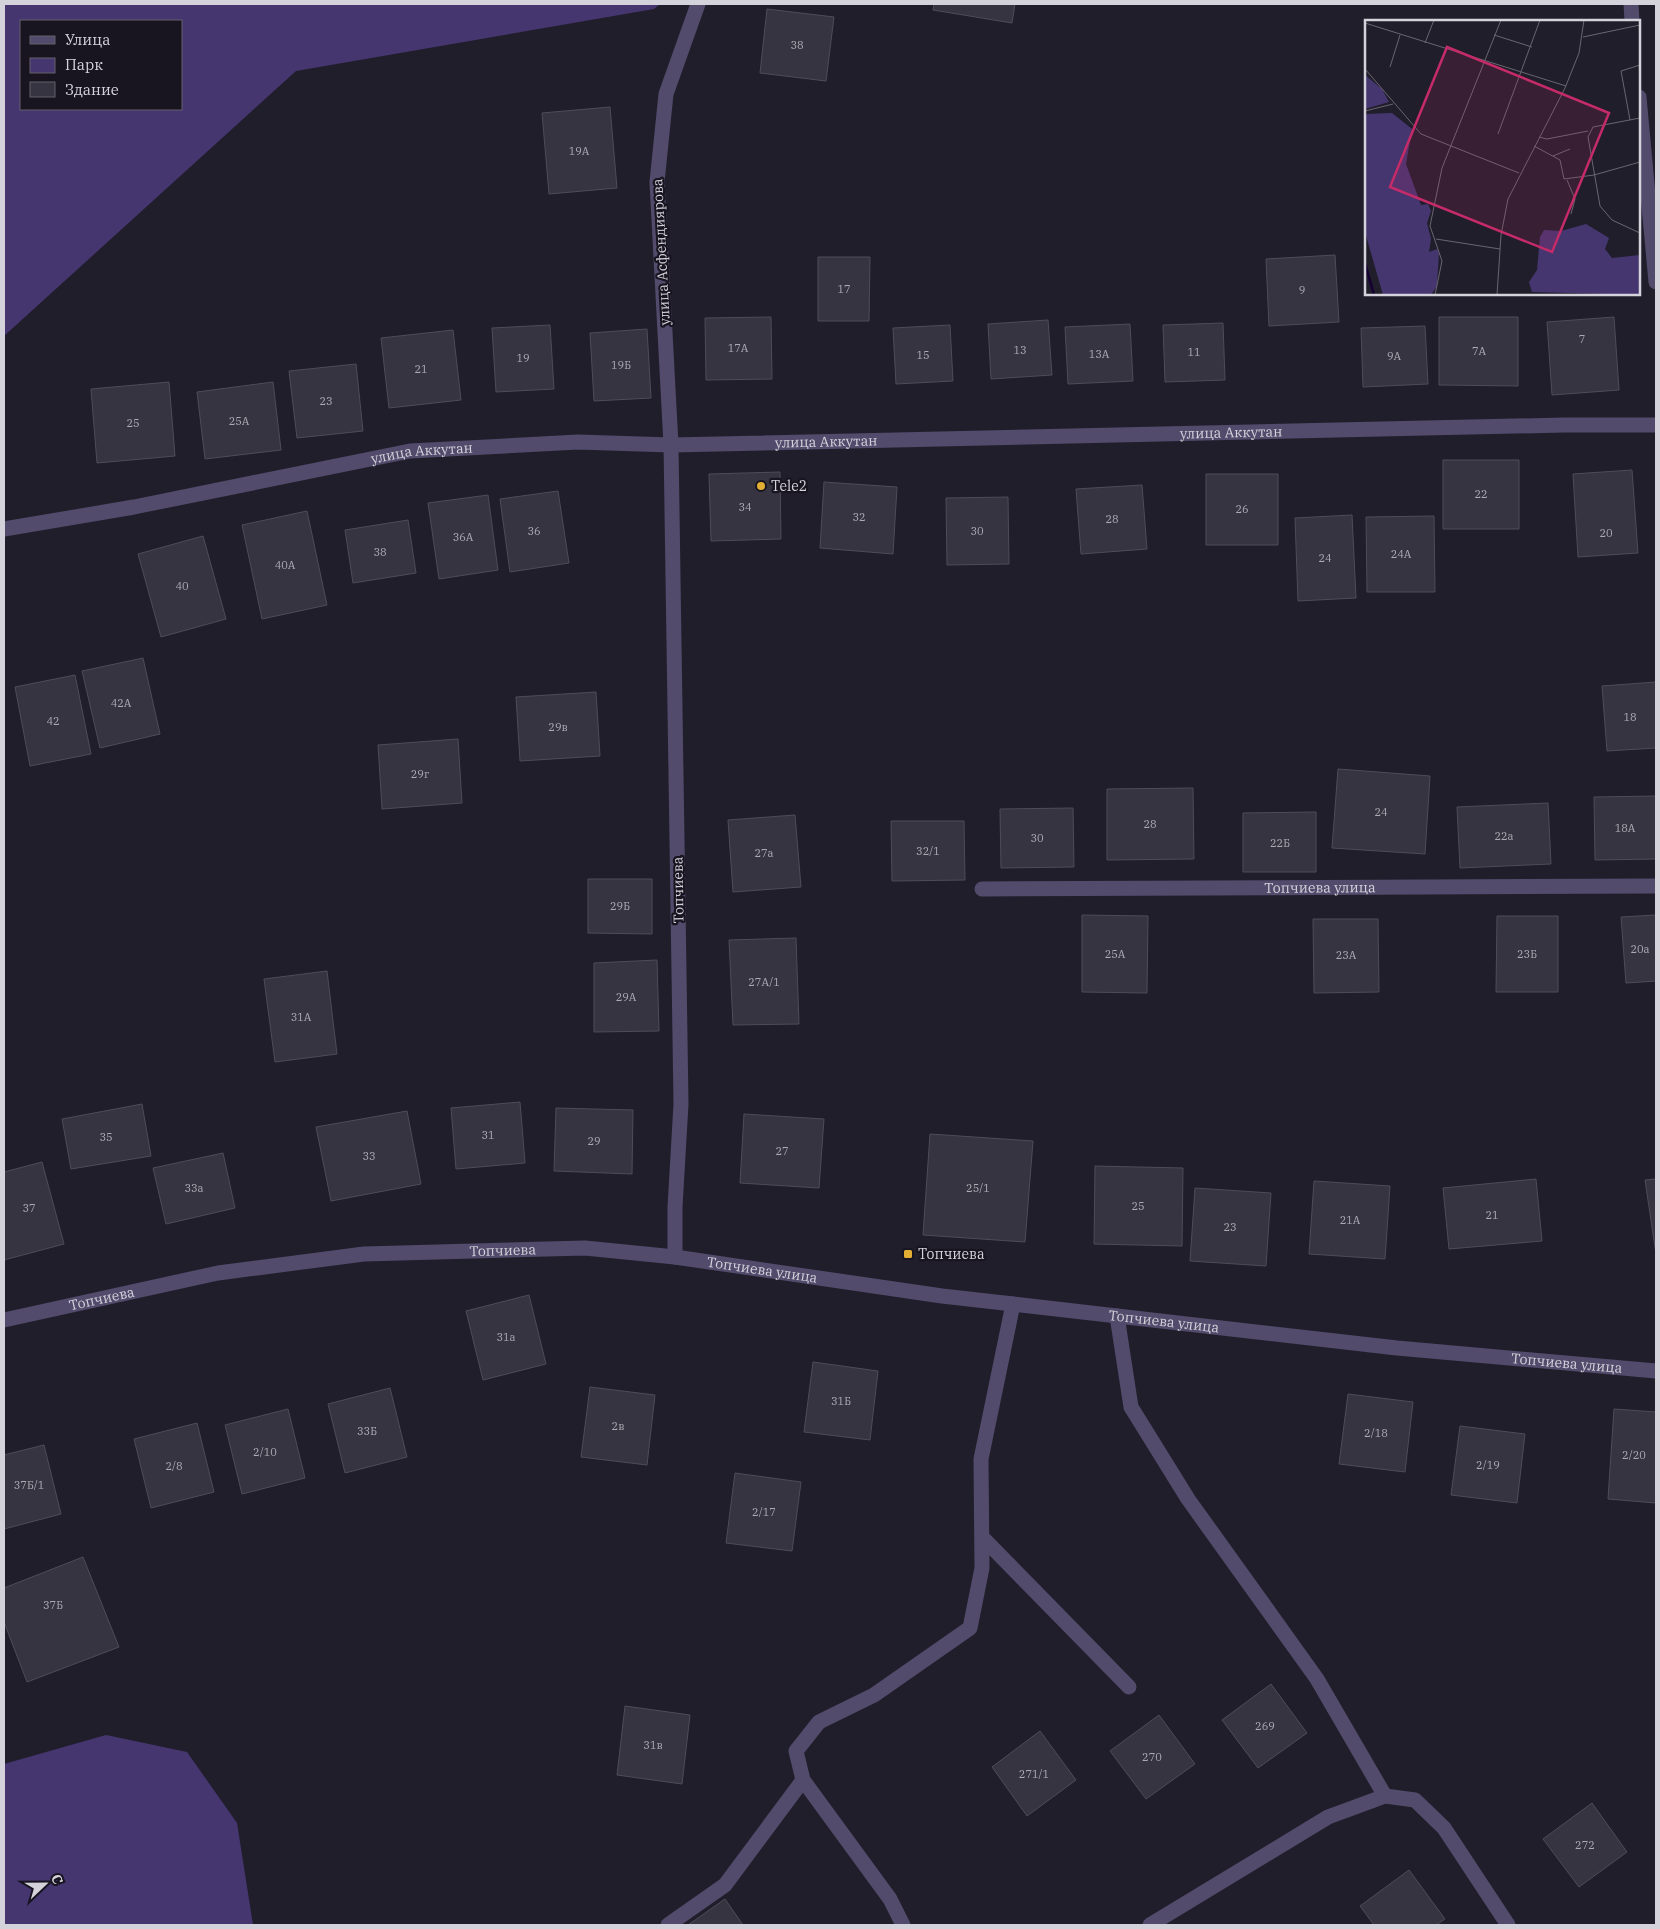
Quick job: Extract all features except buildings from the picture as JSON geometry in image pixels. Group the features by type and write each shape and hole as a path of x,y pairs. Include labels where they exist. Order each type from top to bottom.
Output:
{"street":[{"name":"улица Асфендиярова","path":"672,445 657,182 666,94 698,4"},
{"path":"1631,4 1632,20"},
{"path":"1640,108 1656,282"},
{"name":"улица Аккутан","path":"4,530 134,507 410,451 578,442 672,445 1554,425 1656,425"},
{"name":"Топчиева","path":"4,1320 218,1273 364,1254 585,1248 675,1257 675,1207 680,1104 672,445"},
{"name":"Топчиева улица","path":"982,889 1656,886"},
{"name":"Топчиева улица","path":"675,1257 942,1296 1397,1348 1656,1371"},
{"path":"903,1925 890,1900 803,1780 796,1751 818,1722 874,1695 970,1628 982,1568 981,1459 1013,1304"},
{"path":"1117,1316 1131,1407 1188,1499 1317,1679 1385,1796"},
{"path":"982,1537 1129,1686"},
{"path":"668,1925 725,1885 803,1780"},
{"path":"1150,1925 1328,1817 1385,1796 1415,1800 1444,1828 1508,1925"}],"green space":[{"path":"4,4 660,4 654,9 296,71 4,336"},
{"path":"106,1735 187,1752 237,1823 253,1925 4,1925 4,1764"}],"place":[{"name":"Tele2","path":"761,486"},
{"name":"Топчиева","path":"908,1254"}]}
